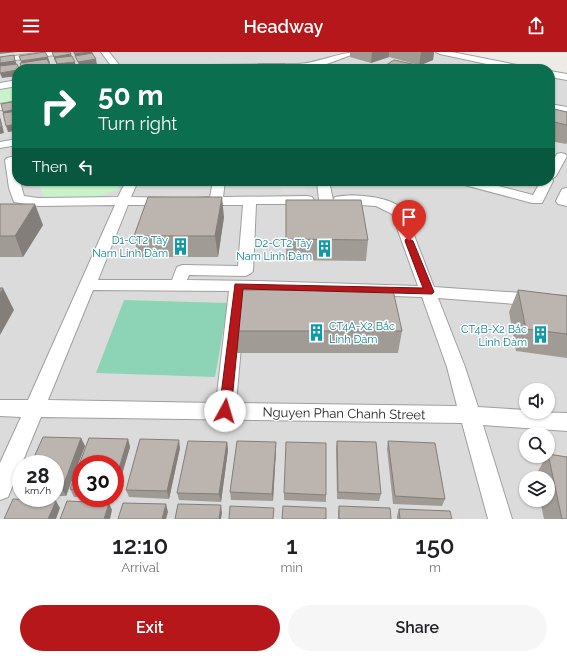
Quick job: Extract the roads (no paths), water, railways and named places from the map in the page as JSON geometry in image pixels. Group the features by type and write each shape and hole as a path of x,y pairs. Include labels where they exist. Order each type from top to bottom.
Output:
{"street":[{"path":"0,60 63,52"},
{"path":"105,52 113,64"},
{"path":"319,64 355,52"},
{"path":"440,52 449,53 484,64"},
{"path":"555,75 567,77"},
{"path":"0,86 12,84"},
{"path":"0,107 12,105"},
{"path":"555,108 567,110"},
{"path":"0,145 12,143"},
{"path":"10,160 12,171"},
{"path":"15,186 19,199 38,202 326,200 374,202 385,204 396,210 429,292 456,367 500,519"},
{"path":"0,489 89,285 130,186"},
{"path":"216,201 218,186"},
{"path":"324,186 326,200"},
{"path":"484,186 538,200 545,186"},
{"path":"567,192 563,201 567,202"},
{"path":"178,286 182,270 245,271 250,200"},
{"path":"89,285 238,286 429,292 567,302"},
{"path":"225,411 238,286"},
{"name":"Nguyen Phan Chanh Street","path":"0,408 470,415 567,422"}],"place":[{"name":"D1-CT2 Tây Nam Linh Đàm","path":"181,246"},
{"name":"D2-CT2 Tây Nam Linh Đàm","path":"325,249"},
{"name":"CT4A-X2 Bắc Linh Đàm","path":"316,332"},
{"name":"CT4B-X2 Bắc Linh Đàm","path":"540,335"}]}
